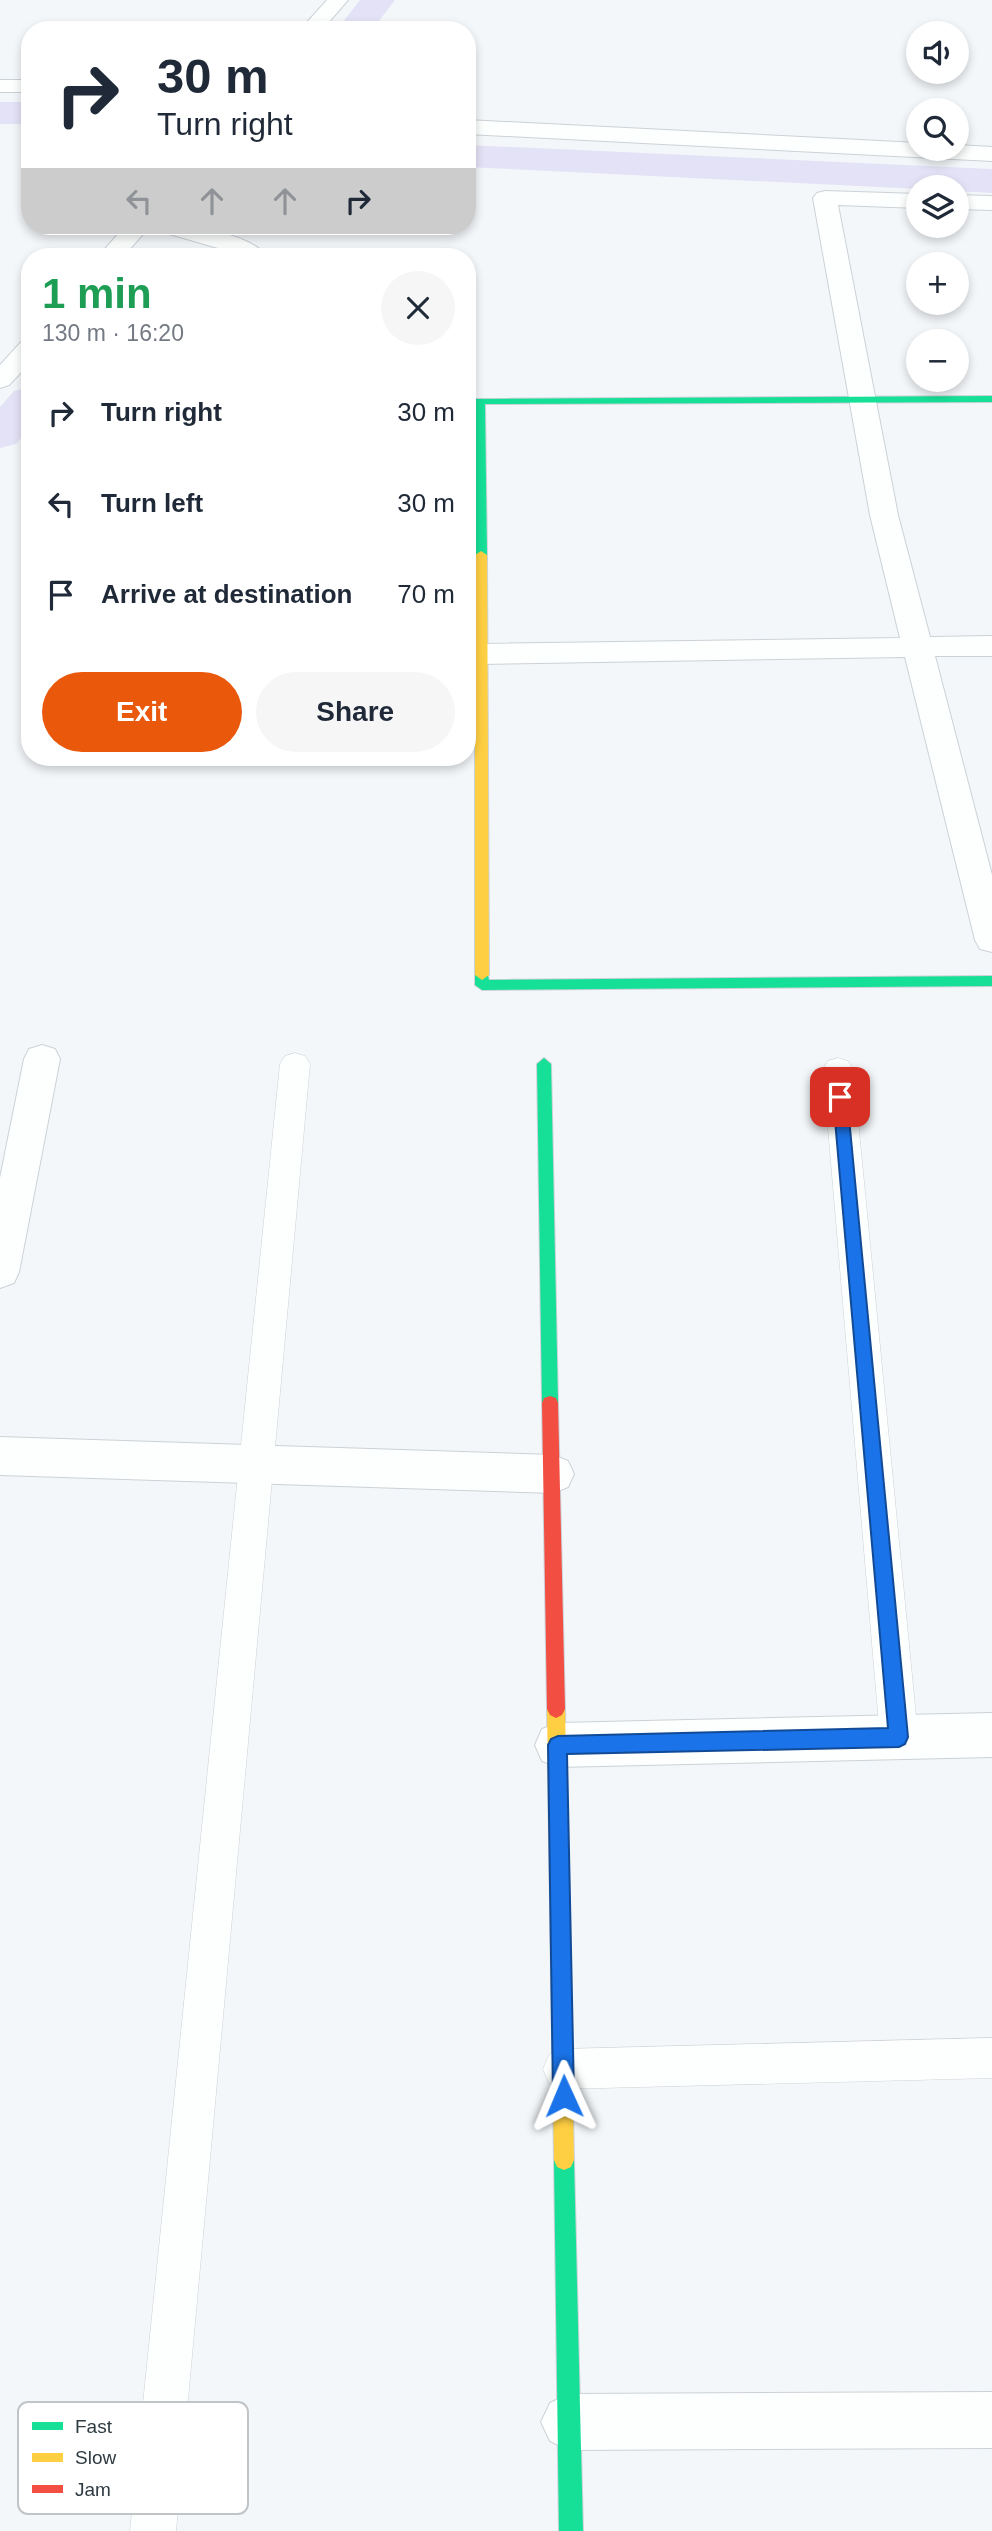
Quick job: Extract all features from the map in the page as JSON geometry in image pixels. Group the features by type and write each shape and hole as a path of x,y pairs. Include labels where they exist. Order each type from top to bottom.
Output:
{"street":[{"path":"318,21 338,0"},
{"path":"0,86 21,86"},
{"path":"476,127 992,154"},
{"path":"906,201 825,198 884,515 992,940"},
{"path":"969,202 992,203"},
{"path":"118,248 130,235"},
{"path":"198,235 243,248"},
{"path":"0,380 21,357"},
{"path":"992,399 480,401 482,985 992,981"},
{"path":"481,654 992,646"},
{"path":"0,1272 42,1059"},
{"path":"544,1064 571,2531"},
{"path":"0,1456 553,1474"},
{"path":"558,1745 992,1735"},
{"path":"569,2422 992,2420"}],"lane":[{"path":"166,2402 295,1064"},
{"path":"838,1069 899,1737"},
{"path":"563,2069 992,2058"}],"waterway":[{"path":"361,21 378,0"},
{"path":"0,113 21,113"},
{"path":"476,156 992,181"},
{"path":"0,435 21,410"}],"traffic: fast":[{"path":"481,555 480,401 992,399"},
{"path":"482,975 482,985 992,981"},
{"path":"544,1064 550,1403"},
{"path":"564,2160 571,2531"}],"traffic: slow":[{"path":"481,555 482,975"},
{"path":"556,1709 564,2160"}],"traffic: jam":[{"path":"550,1403 556,1709"}],"route":[{"path":"564,2096 558,1745 899,1737 840,1097"}]}
